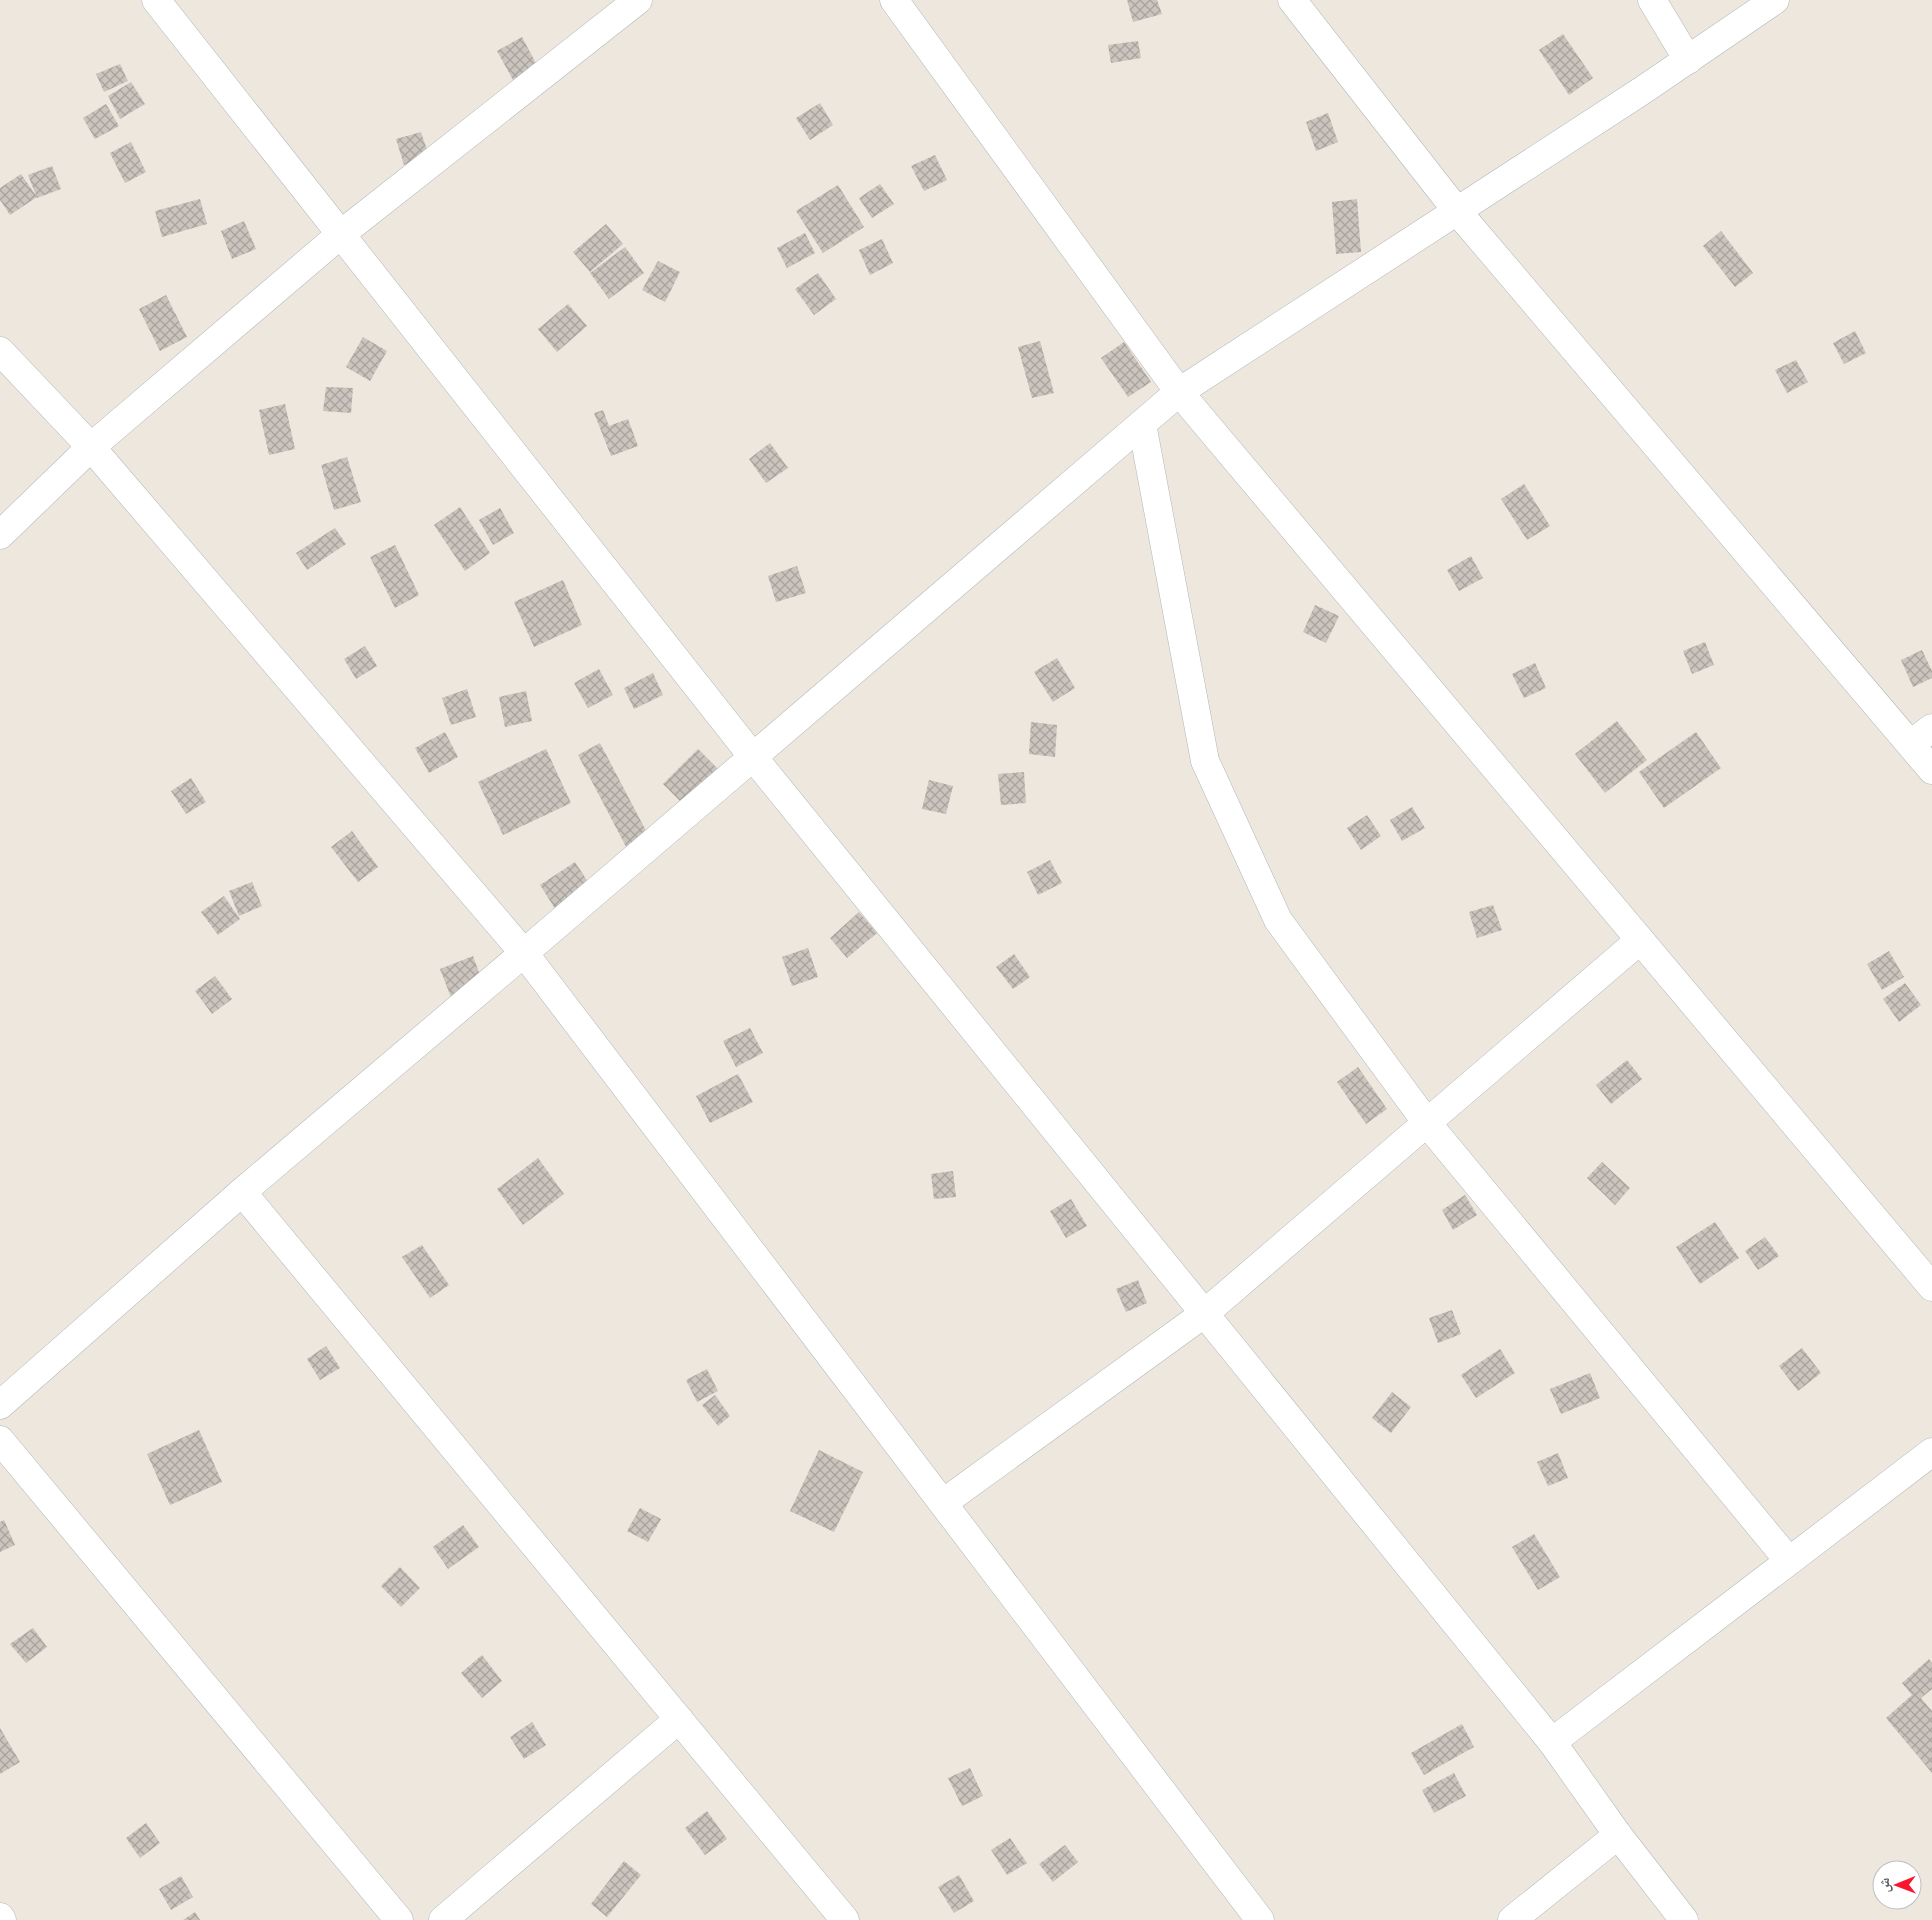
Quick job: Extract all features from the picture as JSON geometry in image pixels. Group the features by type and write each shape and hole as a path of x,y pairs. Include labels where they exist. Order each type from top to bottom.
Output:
{"street":[{"path":"156,0 753,757 1552,1742 1618,1835 1684,1920"},
{"path":"0,535 91,447 341,234 638,0"},
{"path":"894,0 1179,392 1932,1287"},
{"path":"1292,0 1456,211 1922,736 1932,770"},
{"path":"1652,0 1688,60"},
{"path":"0,1405 242,1192 1179,392 1688,60 1775,0"},
{"path":"0,351 91,447 524,953 1260,1920"},
{"path":"1142,424 1205,761 1278,920 1427,1123 1789,1561"},
{"path":"943,1503 1204,1313 1640,940"},
{"path":"242,1192 846,1920"},
{"path":"0,1440 399,1920"},
{"path":"1552,1742 1932,1452"},
{"path":"443,1920 679,1719"},
{"path":"1512,1920 1618,1835"}],"building":[{"path":"1127,0 1157,0 1162,14 1133,22"},
{"path":"1563,34 1593,78 1569,95 1539,50"},
{"path":"522,37 538,67 513,80 497,51"},
{"path":"1138,41 1141,58 1111,63 1108,45"},
{"path":"120,64 128,81 104,92 96,74"},
{"path":"131,82 145,104 120,119 108,96"},
{"path":"820,103 833,125 810,140 796,118"},
{"path":"106,104 119,126 95,139 83,118"},
{"path":"1328,113 1338,142 1316,151 1306,122"},
{"path":"421,132 429,156 404,165 396,139"},
{"path":"131,142 146,172 125,183 110,153"},
{"path":"935,155 947,180 924,191 911,166"},
{"path":"52,166 61,189 37,198 28,175"},
{"path":"21,174 37,197 10,215 0,200 0,188"},
{"path":"880,184 894,204 872,218 859,198"},
{"path":"838,185 864,227 823,253 796,211"},
{"path":"200,199 207,224 162,237 155,211"},
{"path":"1357,199 1361,252 1336,254 1332,202"},
{"path":"244,221 256,249 232,259 221,231"},
{"path":"606,224 623,244 590,272 573,252"},
{"path":"1721,231 1753,273 1735,287 1703,246"},
{"path":"805,233 815,253 787,268 777,248"},
{"path":"882,239 893,263 870,275 859,250"},
{"path":"625,247 644,273 609,299 590,273"},
{"path":"658,261 680,272 665,302 642,290"},
{"path":"818,273 836,299 814,315 795,289"},
{"path":"166,295 187,337 160,351 139,309"},
{"path":"568,304 587,326 557,352 538,329"},
{"path":"1855,331 1866,353 1844,364 1833,343"},
{"path":"363,337 387,351 370,381 346,367"},
{"path":"1040,341 1054,393 1032,398 1018,347"},
{"path":"1124,342 1151,382 1128,397 1101,358"},
{"path":"1796,360 1808,382 1787,393 1775,370"},
{"path":"326,387 353,388 351,413 323,411"},
{"path":"285,404 295,449 269,455 259,410"},
{"path":"603,410 609,426 628,419 638,446 611,456 594,413"},
{"path":"770,443 788,468 766,483 749,459"},
{"path":"347,457 361,502 334,510 321,465"},
{"path":"1524,484 1550,526 1527,540 1501,499"},
{"path":"460,507 490,553 465,571 434,525"},
{"path":"500,508 514,533 493,545 479,520"},
{"path":"335,528 346,544 307,570 296,553"},
{"path":"395,545 419,595 395,608 370,557"},
{"path":"1471,556 1483,578 1459,591 1447,570"},
{"path":"797,566 806,593 776,602 768,576"},
{"path":"563,580 582,625 534,647 514,602"},
{"path":"1315,605 1339,616 1326,643 1303,632"},
{"path":"1705,642 1714,665 1692,674 1683,651"},
{"path":"365,646 377,666 356,679 344,659"},
{"path":"1922,650 1932,671 1932,678 1913,687 1901,660"},
{"path":"1057,658 1075,688 1053,702 1034,672"},
{"path":"1535,663 1546,688 1524,698 1512,674"},
{"path":"599,669 613,695 588,708 574,683"},
{"path":"653,673 663,695 634,709 624,688"},
{"path":"467,689 476,717 451,725 442,698"},
{"path":"526,691 532,721 505,727 499,697"},
{"path":"1617,721 1647,760 1605,793 1575,754"},
{"path":"1031,722 1057,725 1055,757 1029,754"},
{"path":"445,732 458,757 429,773 415,748"},
{"path":"1696,732 1721,768 1664,808 1639,772"},
{"path":"600,743 655,848 633,860 578,755"},
{"path":"546,749 571,803 503,835 478,782"},
{"path":"698,749 732,783 697,818 663,784"},
{"path":"1024,772 1026,803 1001,805 998,774"},
{"path":"191,778 206,802 186,814 171,791"},
{"path":"929,780 953,786 946,814 922,809"},
{"path":"1412,807 1425,828 1402,841 1390,820"},
{"path":"1367,815 1381,836 1361,850 1347,828"},
{"path":"352,831 378,867 358,882 331,847"},
{"path":"1050,860 1062,883 1038,895 1027,872"},
{"path":"575,862 594,891 559,915 540,885"},
{"path":"252,882 262,906 239,916 229,891"},
{"path":"224,896 240,919 218,935 201,912"},
{"path":"1493,905 1502,930 1477,938 1469,912"},
{"path":"859,912 877,933 847,958 830,938"},
{"path":"808,948 818,977 792,986 782,957"},
{"path":"1889,951 1904,977 1882,990 1867,964"},
{"path":"1014,954 1030,977 1013,989 996,967"},
{"path":"473,956 486,992 454,1005 440,969"},
{"path":"215,976 232,999 212,1014 195,991"},
{"path":"1905,983 1921,1005 1899,1022 1883,999"},
{"path":"750,1028 763,1053 736,1067 723,1041"},
{"path":"1627,1060 1642,1079 1611,1104 1596,1085"},
{"path":"1358,1067 1387,1109 1366,1124 1337,1082"},
{"path":"738,1074 753,1102 710,1123 696,1096"},
{"path":"538,1158 564,1194 523,1225 497,1189"},
{"path":"1602,1162 1630,1188 1615,1205 1587,1178"},
{"path":"953,1171 956,1197 934,1199 931,1174"},
{"path":"1465,1195 1477,1215 1453,1230 1442,1210"},
{"path":"1071,1199 1087,1226 1066,1238 1050,1211"},
{"path":"1715,1222 1739,1258 1700,1284 1676,1247"},
{"path":"1765,1237 1779,1256 1758,1270 1745,1251"},
{"path":"422,1245 449,1285 430,1298 402,1257"},
{"path":"1138,1280 1147,1303 1126,1312 1116,1289"},
{"path":"1452,1310 1461,1334 1438,1343 1429,1318"},
{"path":"326,1346 340,1368 320,1380 307,1359"},
{"path":"1802,1348 1821,1373 1798,1391 1779,1366"},
{"path":"1500,1349 1515,1373 1476,1398 1461,1375"},
{"path":"707,1369 718,1391 697,1402 686,1380"},
{"path":"1590,1373 1600,1398 1561,1414 1550,1389"},
{"path":"1392,1392 1411,1407 1391,1433 1372,1418"},
{"path":"715,1395 730,1416 718,1426 702,1405"},
{"path":"199,1430 222,1482 170,1505 147,1454"},
{"path":"819,1450 863,1472 834,1532 790,1511"},
{"path":"1558,1453 1568,1478 1548,1486 1537,1462"},
{"path":"640,1508 661,1519 648,1542 627,1531"},
{"path":"4,1520 15,1545 0,1552 0,1522"},
{"path":"463,1525 479,1547 448,1569 433,1547"},
{"path":"1534,1534 1560,1577 1538,1590 1512,1547"},
{"path":"400,1567 420,1588 401,1607 381,1586"},
{"path":"33,1628 47,1647 26,1663 10,1644"},
{"path":"482,1655 502,1681 482,1698 461,1673"},
{"path":"1929,1659 1932,1663 1932,1689 1921,1698 1932,1711 1932,1773 1886,1718 1912,1695 1902,1683"},
{"path":"532,1722 546,1745 524,1759 510,1737"},
{"path":"1462,1724 1474,1747 1424,1775 1411,1753"},
{"path":"0,1728 20,1762 0,1774"},
{"path":"970,1768 983,1796 962,1806 948,1778"},
{"path":"1454,1773 1466,1796 1434,1813 1422,1790"},
{"path":"707,1811 727,1839 705,1855 685,1828"},
{"path":"146,1823 160,1843 140,1858 126,1838"},
{"path":"1010,1838 1027,1863 1007,1875 991,1850"},
{"path":"1065,1845 1078,1862 1053,1882 1039,1864"},
{"path":"624,1861 641,1875 607,1917 591,1904"},
{"path":"959,1875 974,1901 954,1913 938,1887"},
{"path":"181,1876 193,1897 171,1910 159,1889"},
{"path":"195,1912 200,1920 183,1920"}]}
